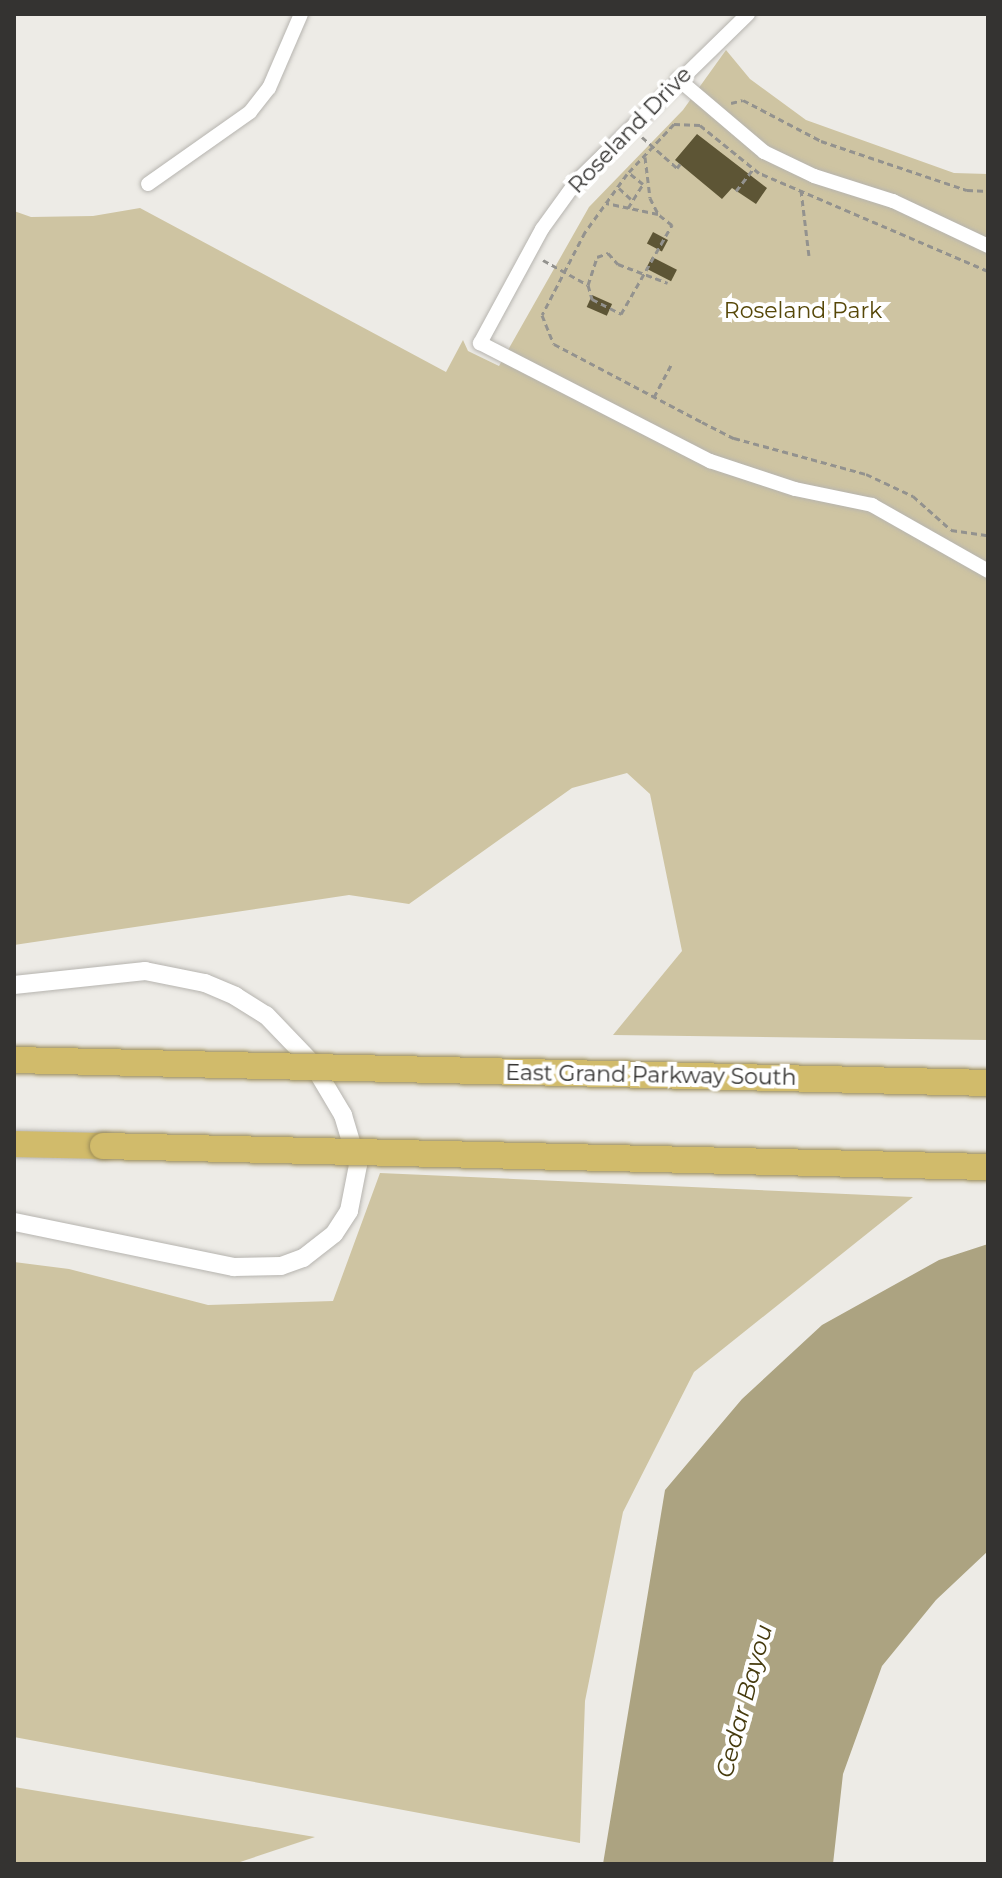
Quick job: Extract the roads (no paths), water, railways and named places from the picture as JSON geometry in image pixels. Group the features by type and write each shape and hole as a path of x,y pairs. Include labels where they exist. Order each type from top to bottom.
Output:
{"highway":[{"name":"East Grand Parkway South","path":"14,1060 988,1083"},
{"path":"14,1144 988,1167"}],"street":[{"path":"148,184 250,112 269,88 301,14"},
{"name":"Roseland Drive","path":"748,14 678,79 576,182 530,252 480,343 710,461 795,489 872,505 988,571"},
{"path":"678,79 720,118 764,152 814,176 893,201 988,246"},
{"path":"14,985 145,971 205,983 235,996 266,1015 312,1063 343,1115 358,1165 349,1211 334,1234 303,1258 281,1266 234,1267 14,1222"}],"water":[{"name":"Cedar Bayou","path":"988,1244 988,1551 936,1600 882,1666 843,1774 833,1864 603,1864 665,1490 742,1399 822,1325 939,1260"}],"park label":[{"name":"Roseland Park","path":"803,311"}]}
